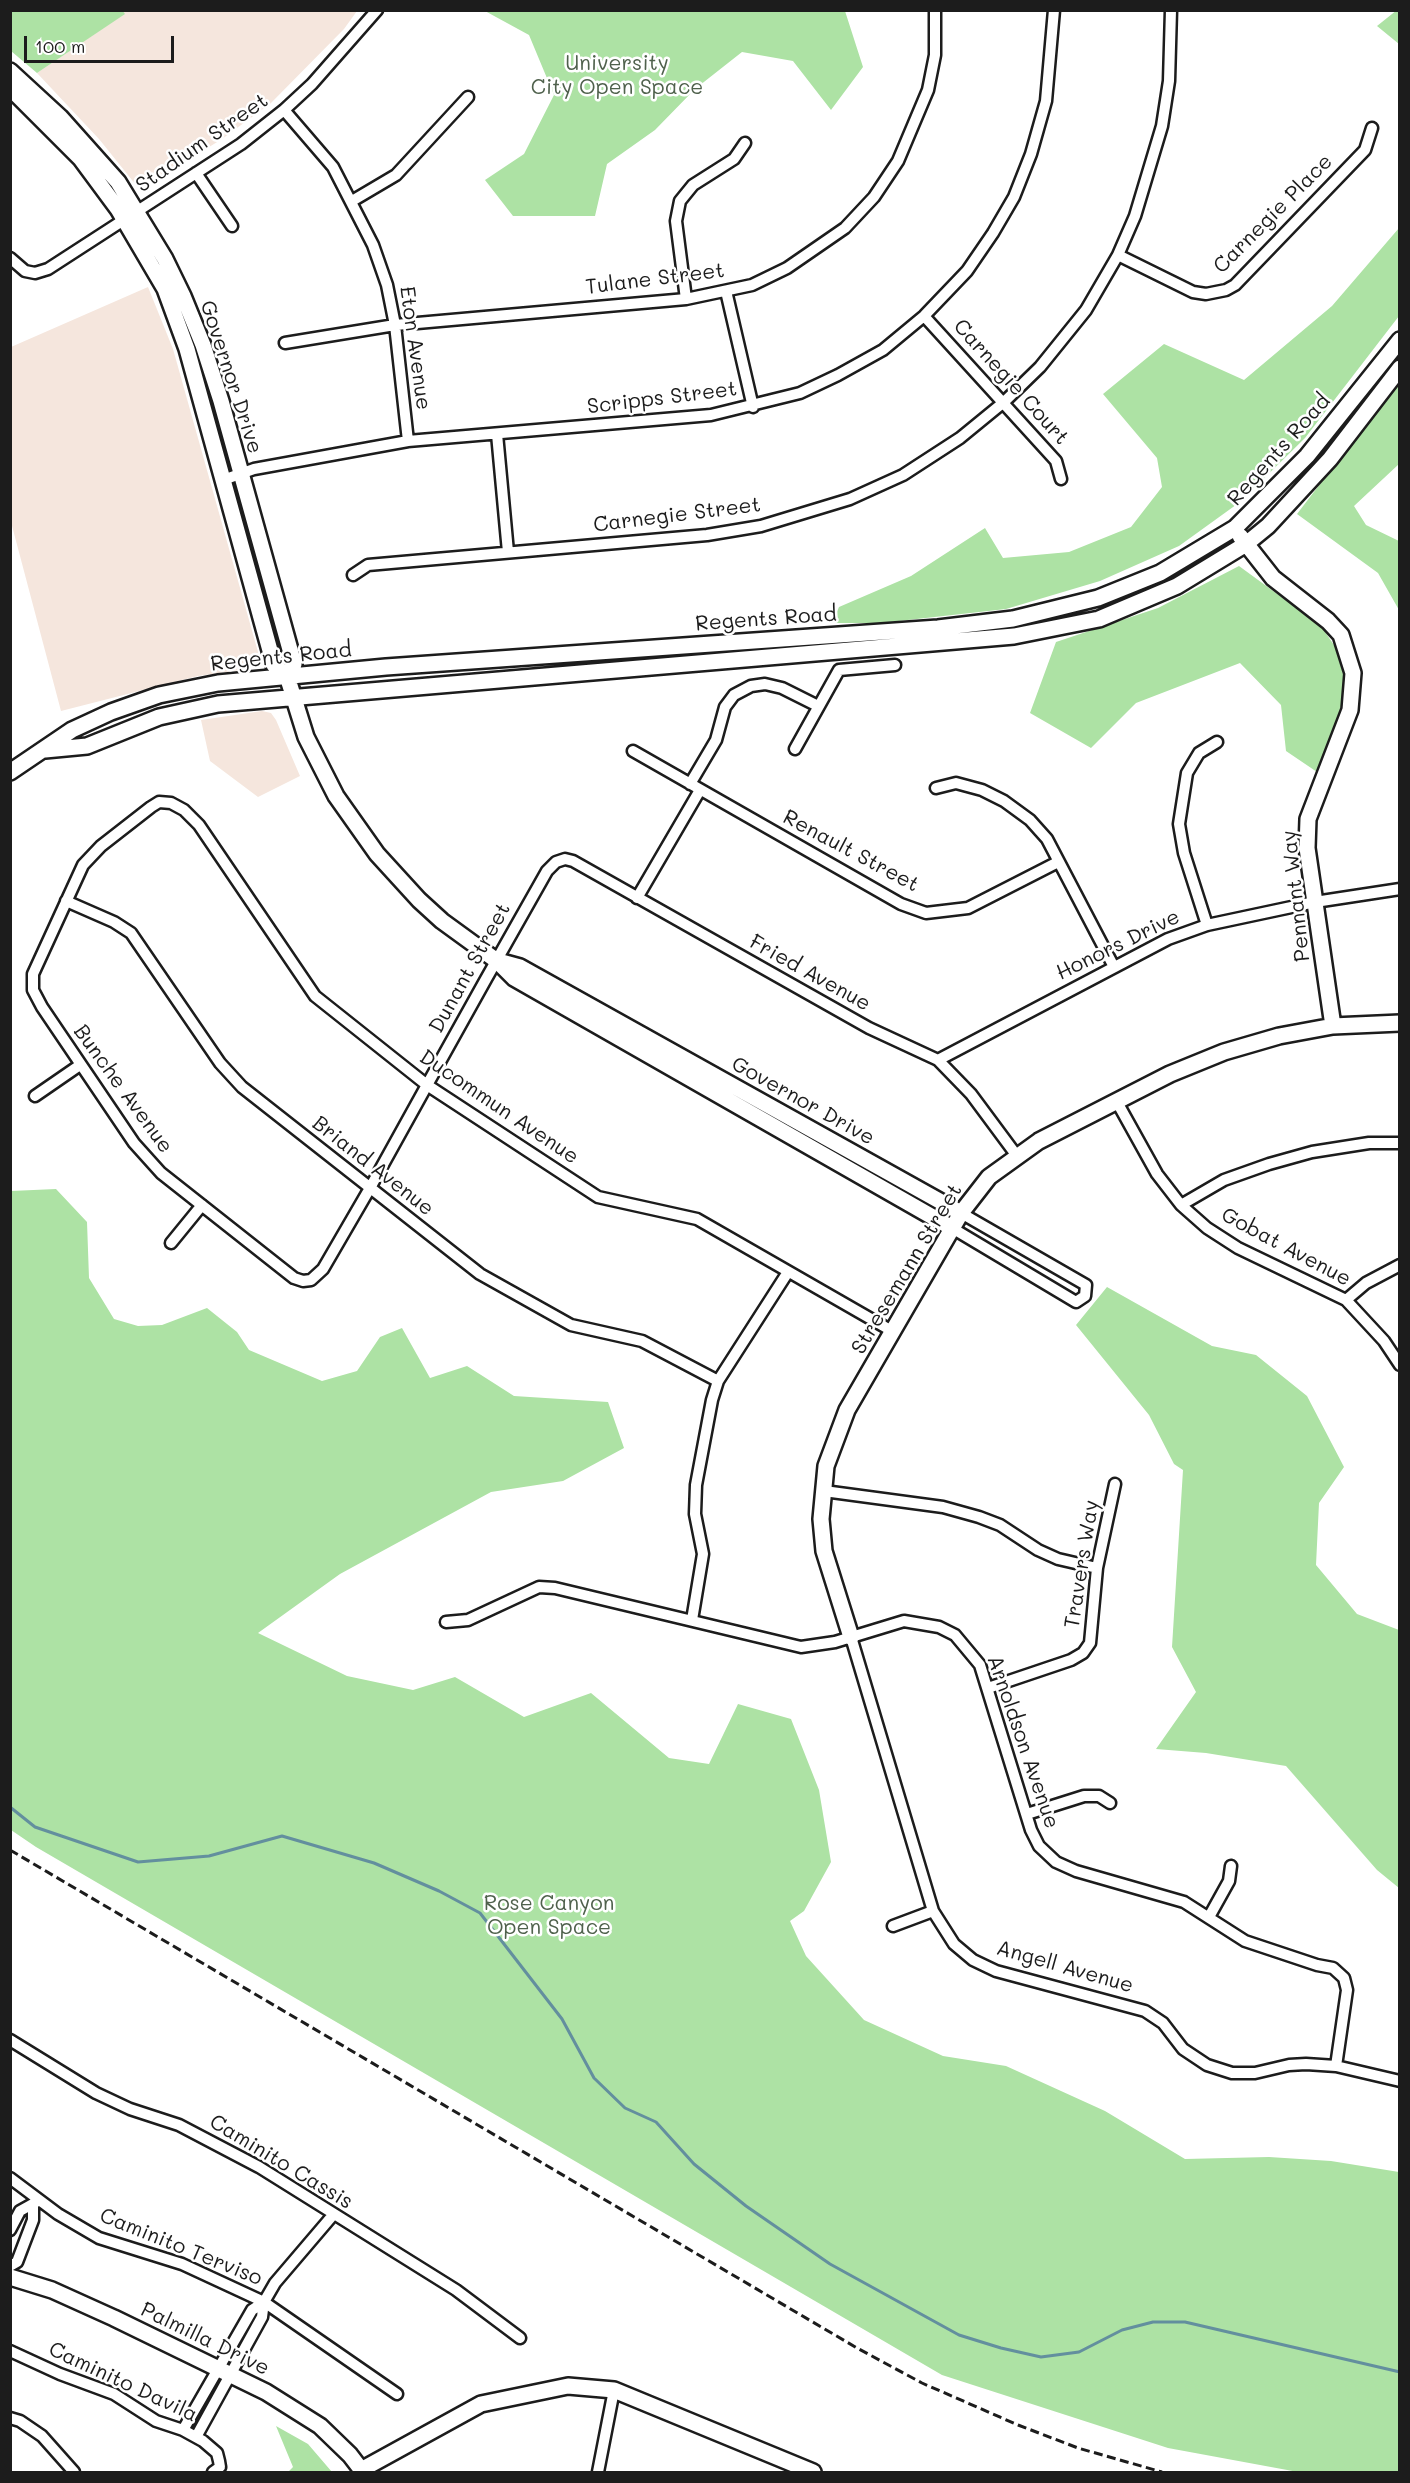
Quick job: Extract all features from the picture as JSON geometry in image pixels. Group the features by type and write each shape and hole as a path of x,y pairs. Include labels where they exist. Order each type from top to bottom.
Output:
{"street":[{"name":"Stadium Street","path":"10,258 25,271 48,269 241,144 284,110 356,37 376,10"},
{"name":"Tulane Street","path":"285,343 395,325 686,299 752,285 788,268 845,228 874,197 898,161 928,90 935,55 935,10"},
{"name":"Scripps Street","path":"224,480 241,474 408,441 711,415 800,393 883,350 924,316 967,271 1014,197 1031,154 1046,102 1054,10"},
{"name":"Carnegie Street","path":"353,575 369,565 707,535 761,526 805,515 850,499 903,475 960,438 1004,402 1040,367 1086,310 1118,255 1135,216 1162,126 1169,81 1171,10"},
{"name":"Governor Drive","path":"10,71 80,138 118,182 175,315 224,480 274,665 287,676 306,737 325,776 357,828 377,854 434,914 496,961 513,978 952,1228 1076,1302 1085,1296 1086,1285 962,1213 520,966 496,961"},
{"name":"Governor Drive","path":"10,88 81,159 165,259 203,345 241,474 294,664 287,676"},
{"path":"352,201 396,175 468,97"},
{"name":"Eton Avenue","path":"284,110 333,167 373,245 387,285 395,325 408,441"},
{"name":"Carnegie Place","path":"1118,255 1193,292 1206,294 1226,290 1235,285 1365,150 1372,128"},
{"path":"686,299 676,221 681,201 693,185 734,159 745,143"},
{"path":"196,173 232,226"},
{"path":"726,291 753,406"},
{"name":"Carnegie Court","path":"924,316 1056,461 1061,479"},
{"name":"Regents Road","path":"10,772 72,730 159,695 218,683 988,623 1064,608 1126,588 1191,557 1235,528 1307,456 1400,340"},
{"name":"Regents Road","path":"45,750 87,746 126,729 194,708 292,696 1032,634 1099,619 1129,609 1178,586 1246,544 1289,505 1330,459 1400,368"},
{"path":"497,434 507,552"},
{"name":"Pennant Way","path":"1235,528 1273,578 1328,621 1341,635 1353,673 1350,710 1308,819 1307,848 1333,1026"},
{"path":"795,749 839,670 895,665"},
{"path":"637,898 695,787 716,740 724,707 734,695 751,686 765,684 782,688 818,706"},
{"path":"1207,925 1184,853 1179,824 1187,773 1199,753 1217,741"},
{"name":"Renault Street","path":"633,751 901,904 926,912 968,908 1058,862"},
{"path":"936,788 956,783 982,790 1004,801 1035,826 1047,839 1114,967"},
{"name":"Ducommun Avenue","path":"66,901 83,865 101,846 159,802 171,803 184,810 200,825 315,996 427,1085 598,1197 697,1219 892,1331"},
{"name":"Fried Avenue","path":"556,862 573,861 869,1028 938,1060 971,1094 1017,1156"},
{"name":"Dunant Street","path":"311,1280 323,1269 547,871 556,862"},
{"name":"Honors Drive","path":"938,1060 1168,939 1207,925 1315,902 1400,889"},
{"name":"Bunche Avenue","path":"66,901 33,974 33,990 80,1065 134,1143 161,1173 294,1278 311,1280"},
{"name":"Briand Avenue","path":"66,901 114,922 131,933 220,1063 242,1087 480,1274 543,1312 571,1325 642,1341 718,1381"},
{"name":"Stresemann Street","path":"851,1637 824,1551 821,1519 826,1466 839,1428 892,1331 952,1228 989,1177 1017,1156 1117,1102 1170,1074 1224,1052 1279,1036 1333,1026 1400,1023"},
{"path":"35,1096 80,1065"},
{"name":"Gobat Avenue","path":"1117,1102 1157,1174 1181,1205 1207,1228 1238,1248 1328,1289 1346,1300 1384,1341 1400,1365"},
{"path":"1181,1205 1224,1180 1269,1164 1312,1152 1369,1143 1400,1143"},
{"path":"171,1243 202,1206"},
{"path":"1346,1300 1366,1283 1400,1264"},
{"path":"692,1620 703,1554 695,1514 696,1485 718,1381 788,1272"},
{"name":"Travers Way","path":"988,1688 1071,1660 1083,1653 1090,1643 1097,1568 1115,1484"},
{"path":"824,1491 943,1507 979,1517 1000,1525 1038,1550 1059,1559 1097,1568"},
{"name":"Arnoldson Avenue","path":"446,1622 468,1620 539,1587 692,1620 801,1647 815,1647 904,1621 939,1627 955,1635 980,1665 1039,1846 1056,1862 1076,1871 1184,1902 1245,1941 1317,1965 1333,1968 1344,1978 1347,1990 1336,2066"},
{"name":"Angell Avenue","path":"851,1637 933,1911 954,1944 974,1960 996,1971 1145,2011 1163,2023 1183,2049 1207,2065 1232,2073 1255,2073 1289,2065 1336,2066 1400,2081"},
{"path":"1027,1814 1084,1796 1099,1796 1110,1803"},
{"path":"1209,1917 1229,1881 1231,1866"},
{"path":"893,1926 933,1911"},
{"name":"Caminito Cassis","path":"10,2040 96,2094 130,2109 179,2125 259,2167 456,2290 520,2338"},
{"name":"Caminito Terviso","path":"10,2178 36,2203 99,2238 182,2264 264,2302 397,2394"},
{"path":"10,2230 20,2211 36,2203"},
{"path":"10,2266 16,2262 15,2250 33,2220 36,2203"},
{"path":"183,2430 262,2317 264,2302 274,2283 333,2215"},
{"name":"Palmilla Drive","path":"10,2277 52,2290 114,2318 296,2409 320,2426 362,2471"},
{"name":"Caminito Davila","path":"10,2351 60,2374 114,2394 156,2421 196,2437 217,2453 220,2467 213,2472"},
{"path":"196,2437 224,2373"},
{"path":"362,2471 481,2404 568,2386 614,2390 813,2472"},
{"path":"598,2472 614,2390"},
{"path":"10,2418 20,2421 42,2436 74,2472"}],"shaded area":[{"path":"122,11 357,11 344,29 271,103 222,139 140,190 99,139 37,73 124,14"},
{"path":"148,287 173,349 258,652 256,663 247,669 198,676 61,711 11,522 11,347"},
{"path":"262,711 271,713 276,720 300,776 258,797 210,761 201,720"}],"green space":[{"path":"122,10 125,14 37,73 11,51 11,11"},
{"path":"1397,10 1399,11 1399,44 1377,26"},
{"name":"University City Open Space","path":"485,11 845,11 863,67 831,110 793,61 742,52 695,89 655,130 607,164 595,216 513,216 485,180 524,154 554,95 529,35"},
{"path":"1399,228 1399,316 1305,438 1240,502 1179,546 1100,581 1006,609 881,623 832,623 839,607 911,576 985,528 1003,558 1069,552 1131,527 1162,487 1157,458 1103,394 1164,344 1244,380 1332,306"},
{"path":"1399,381 1399,464 1354,506 1366,525 1399,541 1399,610 1378,573 1297,514"},
{"path":"1239,566 1321,626 1336,648 1345,681 1339,720 1317,772 1286,751 1281,705 1240,663 1136,703 1091,748 1030,713 1056,642 1158,608"},
{"name":"Rose Canyon Open Space","path":"56,1189 87,1222 89,1278 114,1319 138,1326 162,1325 207,1308 237,1332 249,1350 322,1381 357,1371 380,1337 402,1328 430,1378 467,1366 514,1396 608,1402 624,1448 563,1481 491,1492 340,1574 258,1633 347,1676 413,1690 455,1677 524,1717 591,1693 669,1758 709,1764 738,1704 791,1719 819,1790 831,1862 804,1911 790,1921 806,1956 864,2020 943,2056 1006,2066 1105,2111 1185,2159 1269,2157 1331,2161 1399,2172 1399,2472 1298,2472 1168,2448 942,2375 36,1847 11,1830 11,1191"},
{"path":"1107,1287 1212,1346 1256,1355 1307,1396 1344,1467 1319,1503 1316,1565 1357,1614 1399,1630 1399,1888 1377,1870 1286,1766 1206,1753 1156,1749 1196,1692 1172,1647 1183,1470 1174,1464 1149,1415 1076,1325"},
{"path":"276,2426 308,2444 332,2472 288,2472 293,2467"}],"waterway":[{"path":"10,1807 35,1827 138,1862 209,1856 282,1836 374,1863 439,1891 480,1913 562,2019 594,2078 625,2108 656,2122 694,2164 746,2206 830,2264 959,2335 1041,2357 1079,2352 1122,2330 1153,2322 1185,2322 1400,2372"}],"railway":[{"path":"10,1850 857,2348 922,2383 1018,2425 1078,2448 1162,2472"}]}
